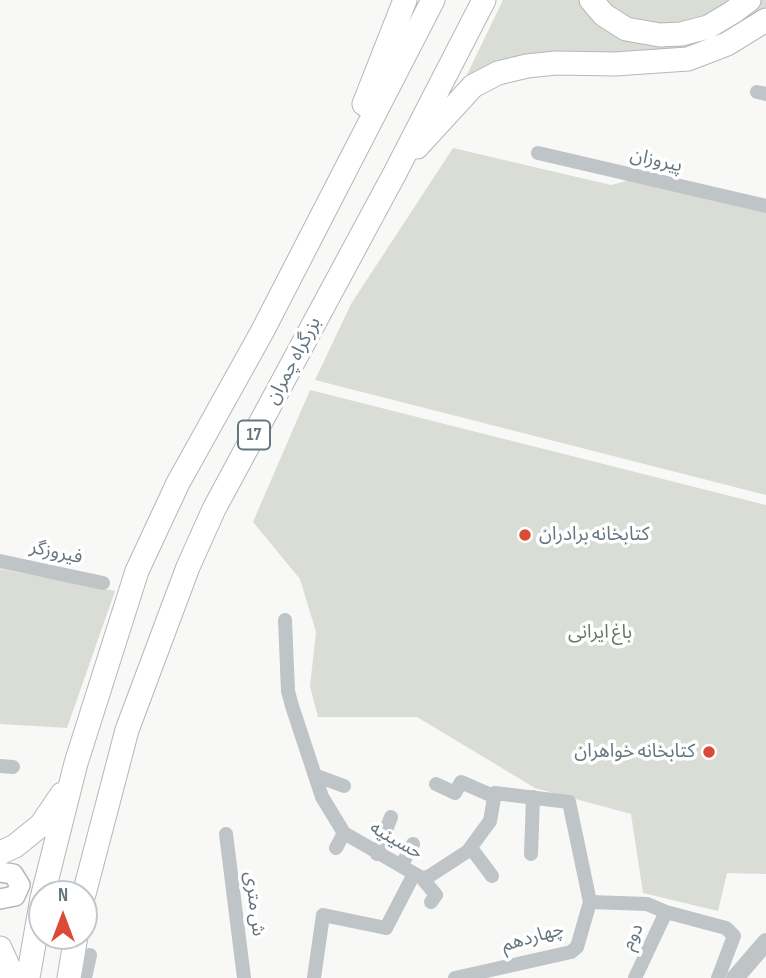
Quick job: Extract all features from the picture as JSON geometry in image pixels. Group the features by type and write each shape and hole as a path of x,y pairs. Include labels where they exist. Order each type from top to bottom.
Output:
{"highway":[{"path":"342,173 351,137 405,0"},
{"name":"17","path":"46,880 76,763 137,571 178,484 262,332 433,0"},
{"name":"بزرگراه چمران","path":"88,880 127,730 188,566 214,509 484,0"},
{"path":"591,0 604,15 626,29 670,35 708,27 748,0"},
{"path":"394,173 473,86 498,73 556,63 615,64 688,59 727,44 766,20"},
{"path":"2,865 15,846 41,825 62,794 76,763"},
{"path":"0,948 11,978"},
{"name":"17","path":"28,978 33,950"},
{"path":"69,978 81,950"}],"main road":[{"path":"2,865 15,875 20,887 15,897 2,899"}],"street":[{"name":"پیروزان","path":"538,153 766,206"},
{"name":"فیروزگر","path":"0,561 103,583"},
{"name":"حسینیه","path":"285,620 288,691 322,797 344,833 413,873 428,877 471,848 490,821 493,796"},
{"path":"317,776 344,786"},
{"path":"436,784 454,793 461,782 493,796 499,792 569,802 590,902 647,904 666,912 726,928 734,936 718,978"},
{"path":"531,854 533,797"},
{"path":"377,854 391,817"},
{"path":"336,848 344,833"},
{"name":"ش متری","path":"226,834 244,978"},
{"path":"314,978 323,915 386,928 413,873 413,844"},
{"path":"471,848 492,876"},
{"path":"413,873 436,895 431,902"},
{"name":"چهاردهم","path":"455,978 571,952 577,947 590,902"},
{"name":"دوم","path":"635,978 666,912"},
{"path":"734,978 766,943"},
{"path":"83,950 85,978"}],"green space":[{"path":"503,0 580,0 615,36 656,45 755,0 766,0 766,9 737,29 704,46 461,87"},
{"path":"599,0 741,0 691,24 630,23"},
{"path":"453,148 611,185 630,180 766,213 766,495 315,380 351,304"},
{"name":"باغ ایرانی","path":"310,390 766,505 766,874 727,873 718,911 643,893 631,814 535,788 417,717 318,717 310,686 316,632 300,579 253,522"},
{"path":"0,569 115,591 67,728 0,724"}],"place":[{"name":"کتابخانه برادران","path":"525,535"},
{"name":"کتابخانه خواهران","path":"709,752"}]}
